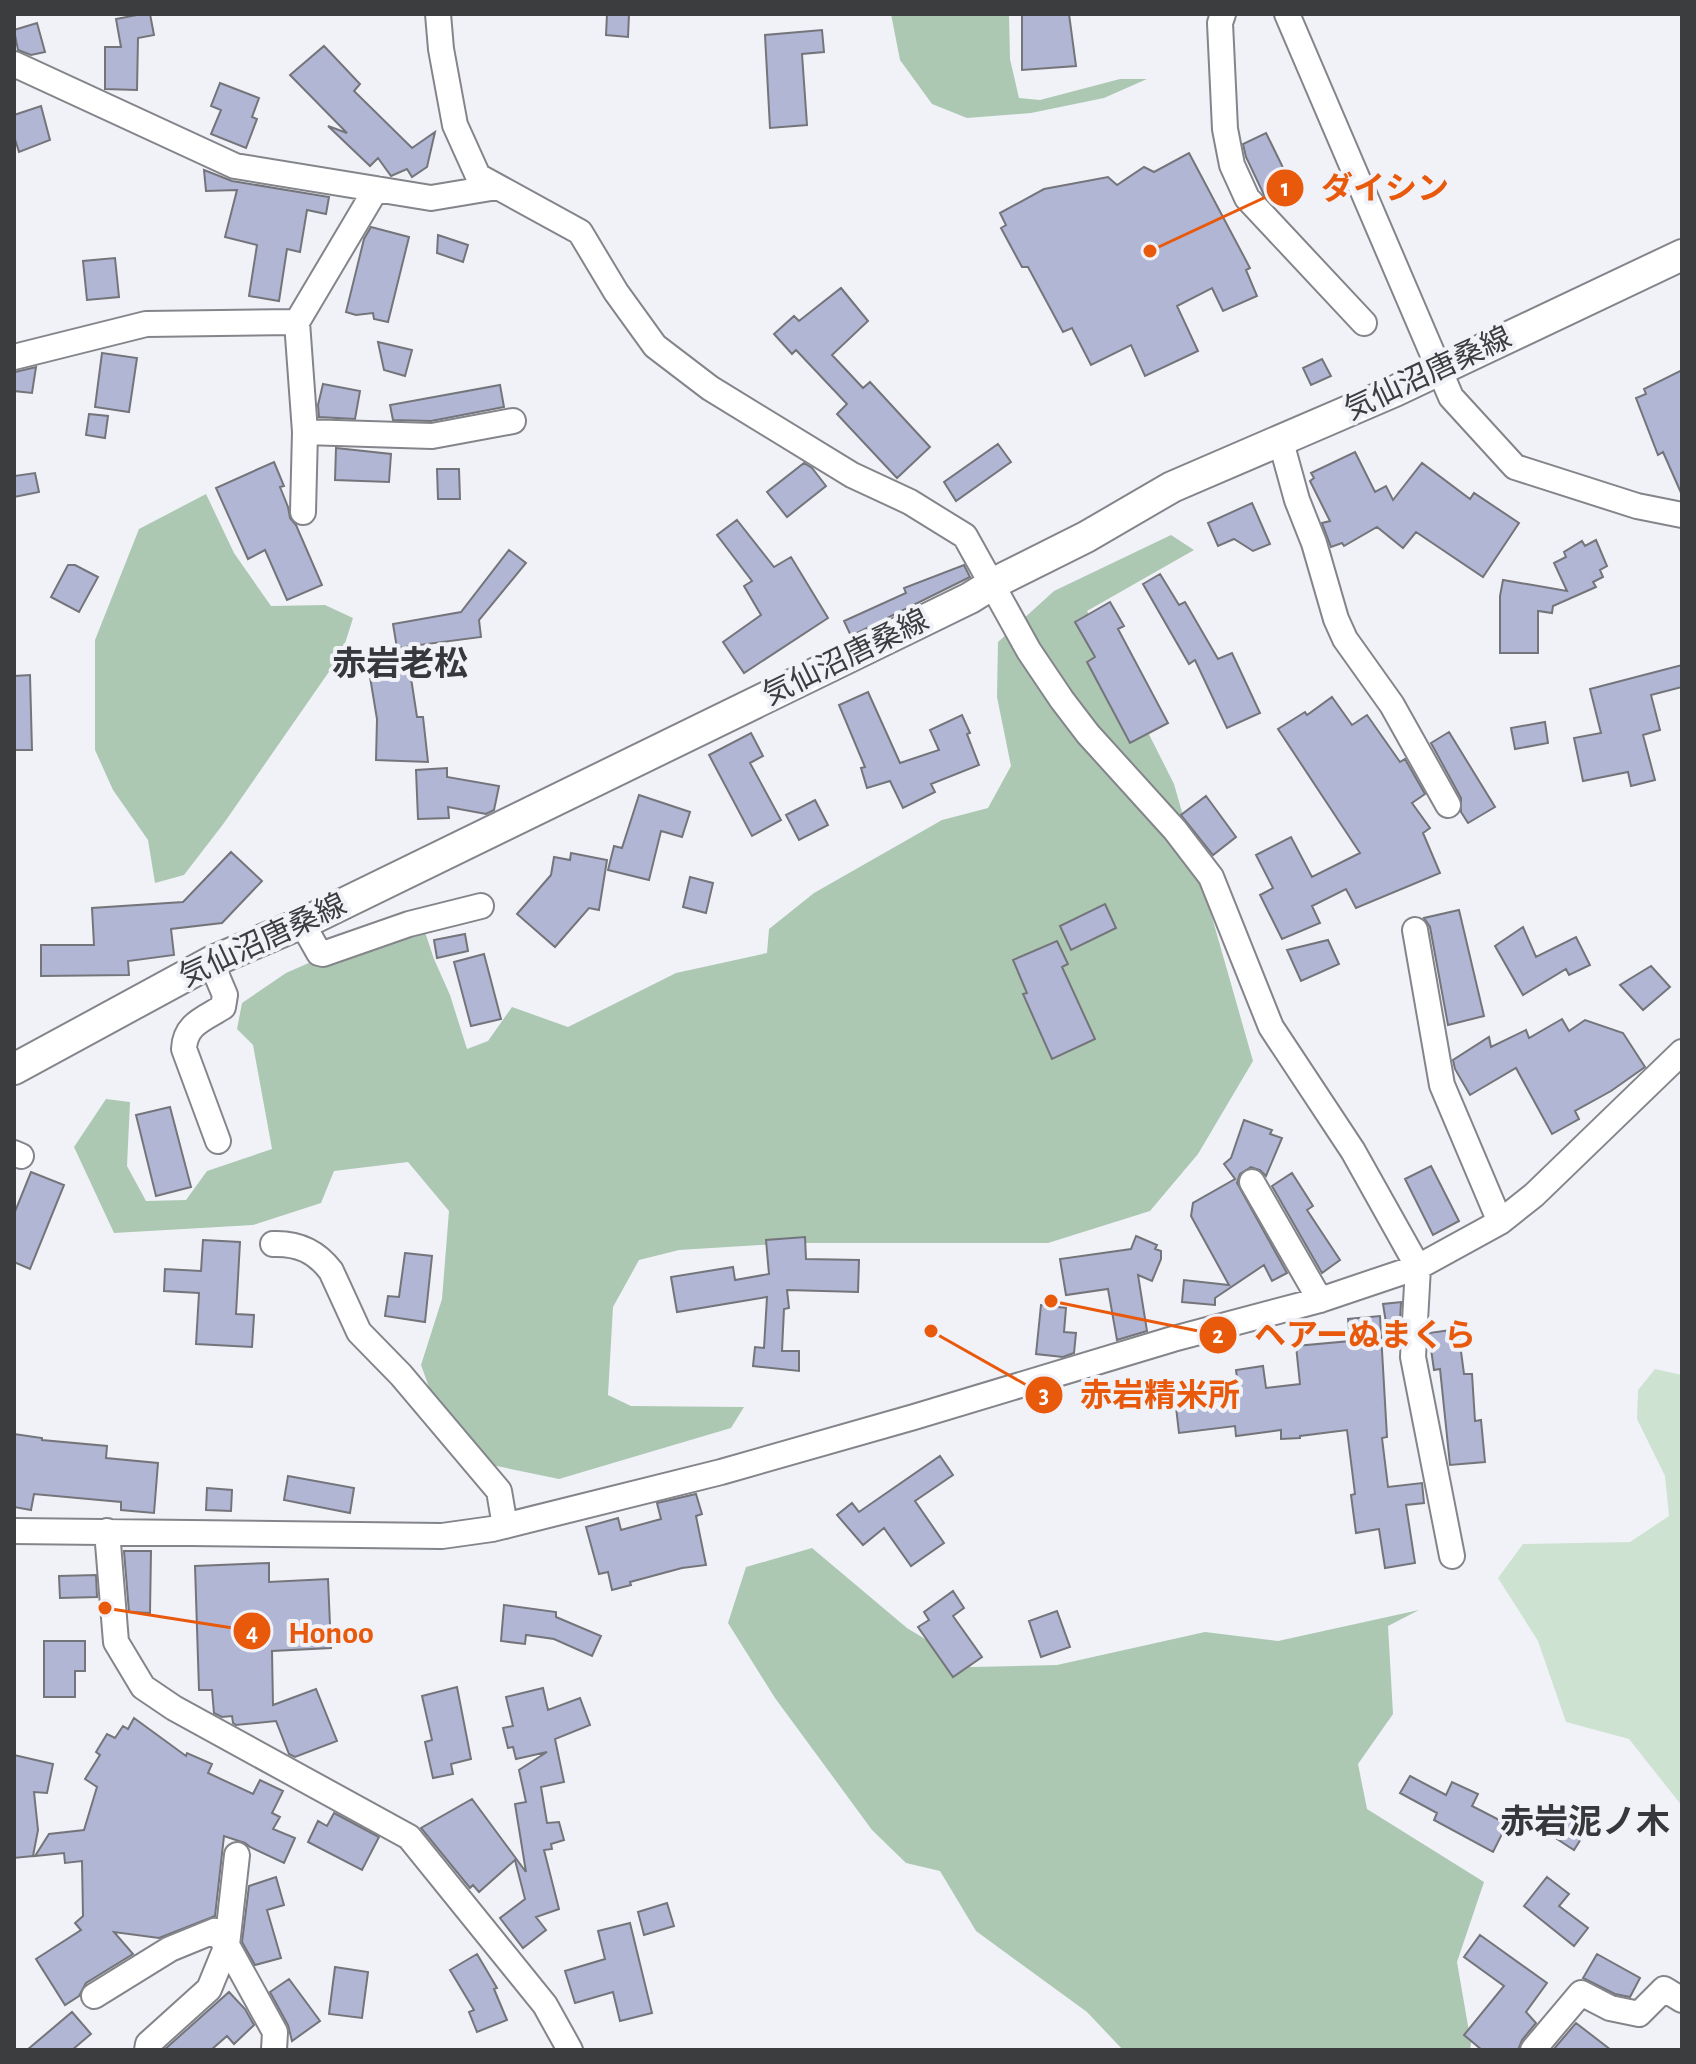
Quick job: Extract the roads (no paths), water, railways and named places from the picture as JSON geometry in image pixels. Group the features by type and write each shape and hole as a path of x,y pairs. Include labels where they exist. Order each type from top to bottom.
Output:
{"main road":[{"name":"気仙沼唐桑線","path":"14,1069 211,962 302,923 970,598 1086,537 1172,487 1395,391 1440,367 1682,255"}],"street":[{"path":"438,14 455,125 478,176 580,232 616,292 655,346 710,388 852,475 910,502 965,536 994,583 1029,651 1062,700 1088,734 1175,830 1211,877 1271,1027 1353,1151 1418,1267 1413,1357 1452,1556"},
{"path":"1223,14 1220,23 1225,129 1232,165 1247,198 1364,323"},
{"path":"1287,14 1451,397 1515,467 1637,506 1682,515"},
{"path":"14,64 235,166 431,198 497,187"},
{"path":"303,512 305,432 297,322 376,189"},
{"path":"14,357 146,324 297,322"},
{"path":"305,432 432,436 513,421"},
{"path":"1281,442 1345,639 1392,705 1448,805"},
{"path":"302,923 309,939 323,954 409,924 481,906"},
{"path":"1415,930 1442,1085 1500,1222"},
{"path":"211,962 225,995 223,1007 191,1027 184,1036 184,1049 218,1141"},
{"path":"14,1531 442,1536 505,1526 721,1472 914,1417 1173,1339 1320,1300 1418,1267 1500,1222 1534,1195 1682,1052"},
{"path":"1252,1182 1320,1300"},
{"path":"273,1244 305,1248 325,1262 359,1332 401,1375 499,1491 505,1526"},
{"path":"107,1531 116,1642 143,1687 174,1708 409,1837 545,2005 570,2050"},
{"path":"147,2050 148,2044 209,1989 227,1945 237,1855"},
{"path":"94,1996 170,1949 214,1931 227,1945 275,2032 274,2050"},
{"path":"1533,2050 1581,1993 1610,2008 1639,2014 1664,1989 1682,2000"}],"place":[{"name":"ダイシン","path":"1150,251"},
{"name":"ヘアーぬまくら","path":"1051,1301"},
{"name":"赤岩精米所","path":"931,1331"},
{"name":"Honoo","path":"105,1608"}],"district":[{"name":"赤岩老松","path":"400,665"},
{"name":"赤岩泥ノ木","path":"1585,1823"}]}
